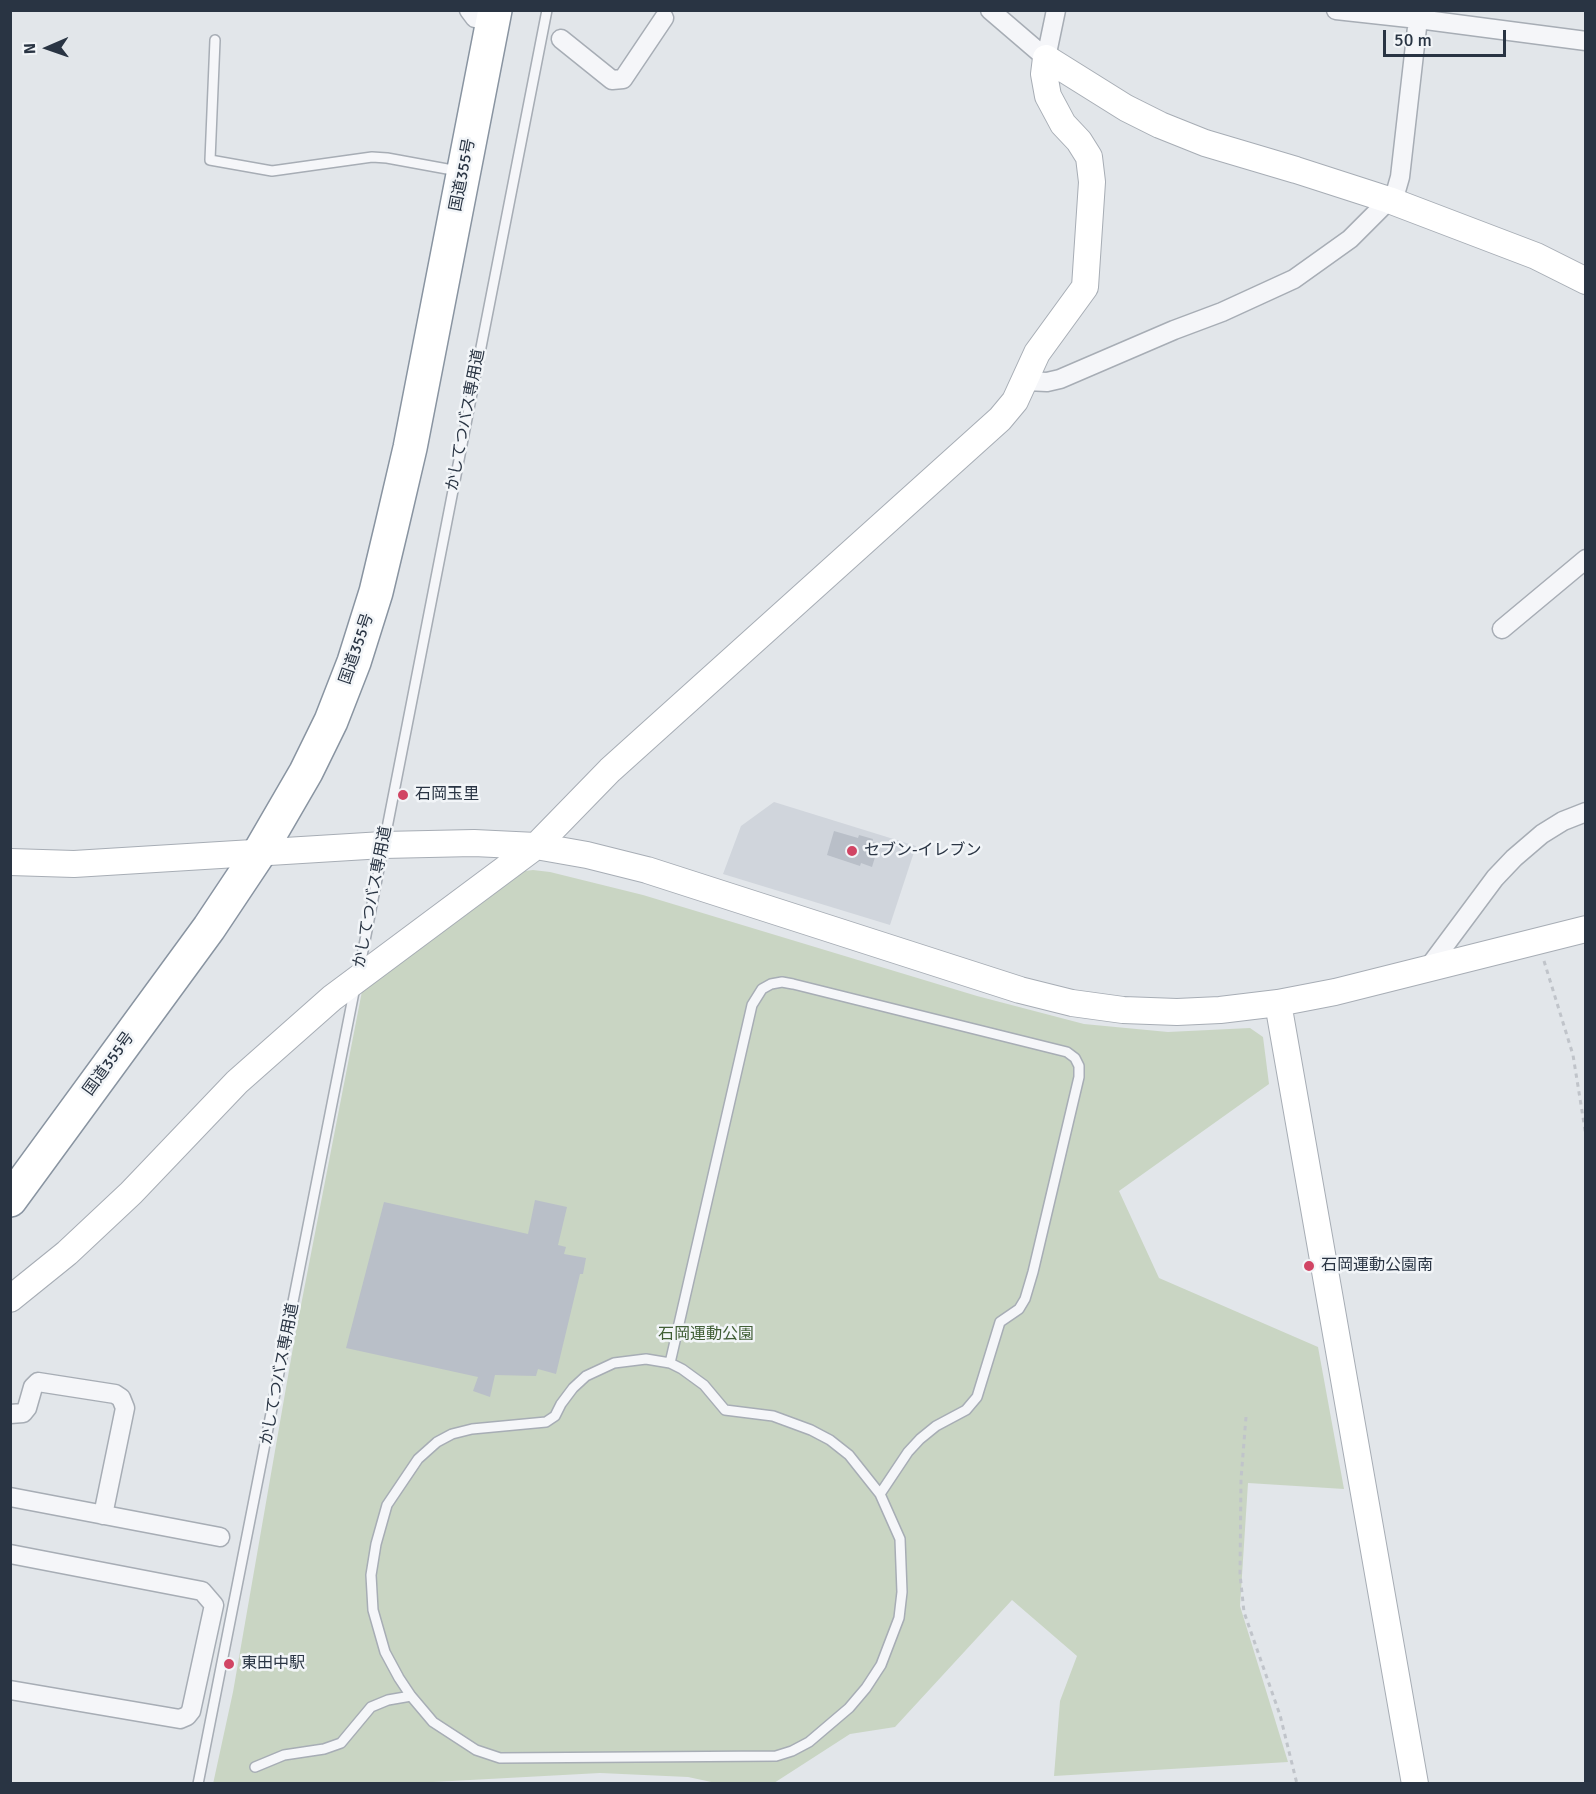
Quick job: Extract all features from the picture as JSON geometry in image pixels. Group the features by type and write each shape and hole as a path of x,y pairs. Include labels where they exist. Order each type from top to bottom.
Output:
{"highway":[{"name":"国道355号","path":"10,1200 209,928 259,853 306,772 331,721 354,662 376,592 410,448 463,172 486,14"}],"street":[{"path":"990,10 1046,58 1126,108 1160,125 1205,143 1389,200 1536,256 1586,281"},
{"path":"10,1299 67,1253 130,1193 237,1082 332,998 536,846 610,770 989,430 1015,401 1037,353 1084,287 1088,258 1092,182 1089,157 1079,141 1063,124 1048,96 1044,74 1056,10"},
{"path":"1336,10 1419,15 1586,41"},
{"path":"561,39 612,80 623,79 662,13"},
{"path":"1026,381 1047,382 1060,379 1222,312 1294,279 1350,239 1396,191 1400,177 1419,15"},
{"path":"1502,629 1586,559"},
{"path":"1428,968 1495,878 1514,858 1542,834 1563,821 1586,812"},
{"path":"10,862 74,864 383,845 474,843 536,846 588,855 646,870 1020,990 1072,1003 1123,1010 1177,1012 1220,1010 1278,1003 1335,992 1586,928"},
{"path":"1278,1003 1414,1784"},
{"path":"10,1414 23,1413 27,1408 33,1387 38,1382 115,1394 121,1398 125,1408 103,1515"},
{"path":"10,1497 220,1538"},
{"path":"10,1554 202,1591 213,1605 191,1710 187,1716 180,1719 10,1690"}],"lane":[{"name":"かしてつバス専用道","path":"198,1784 547,10"},
{"path":"215,40 210,160 272,171 353,159 379,158 463,172"},
{"path":"670,1363 752,1005 762,989 782,982 793,984 1067,1052 1075,1058 1079,1065 1079,1077 1025,1299 1019,1309 1000,1322 977,1396 966,1410 936,1426 920,1439 908,1452 880,1494"},
{"path":"646,1359 670,1363 704,1385 725,1410 773,1416 811,1430 830,1440 849,1455 880,1494 900,1539 902,1592 899,1618 881,1665 849,1708 809,1742 776,1756 500,1758 476,1750 433,1722 411,1696 385,1652 373,1610 370,1575 387,1505 418,1459 437,1442 452,1434 472,1429 546,1422 555,1416 573,1388 586,1376 603,1367 626,1361 646,1359"},
{"path":"255,1767 284,1755 324,1749 341,1743 370,1707 388,1700 411,1696"}],"path":[{"path":"1538,941 1573,1055 1586,1136"},
{"path":"1246,1417 1241,1479 1240,1574 1244,1612 1281,1715 1297,1784"}],"shaded area":[{"path":"774,802 916,846 890,925 723,874 741,826"}],"green space":[{"name":"石岡運動公園","path":"533,870 550,872 643,895 977,996 1084,1024 1168,1032 1250,1028 1263,1037 1269,1084 1119,1191 1159,1278 1318,1347 1344,1489 1248,1483 1240,1606 1288,1762 1054,1776 1060,1701 1077,1656 1012,1600 895,1727 850,1734 774,1783 716,1783 688,1777 600,1773 396,1784 213,1784 233,1692 295,1336 363,986 517,872"}],"building":[{"name":"セブン-イレブン","path":"834,831 858,838 859,835 873,839 872,842 879,844 872,867 861,863 860,866 827,855"},
{"path":"535,1200 567,1207 558,1245 566,1247 564,1254 586,1258 583,1274 580,1274 556,1374 538,1369 536,1376 495,1375 490,1397 473,1391 478,1377 346,1348 384,1202 528,1234"}],"place":[{"name":"石岡玉里","path":"403,795"},
{"name":"セブン-イレブン","path":"852,851"},
{"name":"石岡運動公園南","path":"1309,1266"},
{"name":"東田中駅","path":"229,1664"}]}
